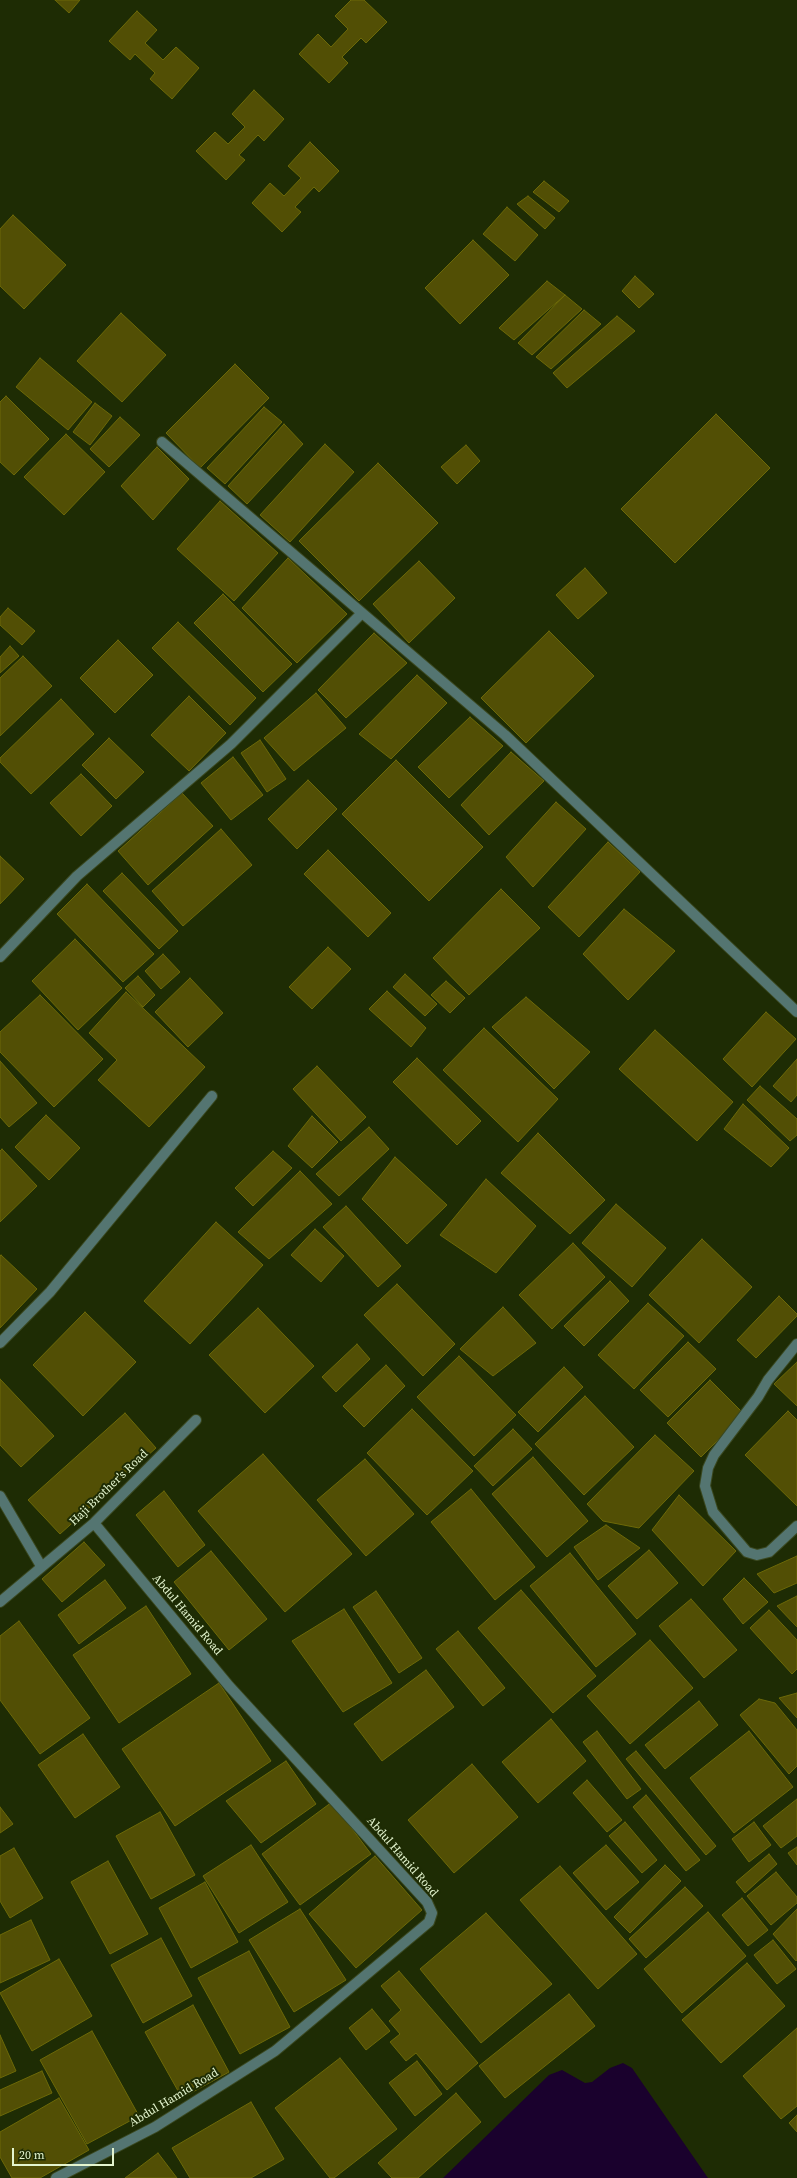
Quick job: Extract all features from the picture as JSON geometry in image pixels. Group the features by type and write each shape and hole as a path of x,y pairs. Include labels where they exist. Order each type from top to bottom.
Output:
{"street":[{"path":"162,442 505,735 797,1012"},
{"path":"0,958 77,876 231,744 362,614"},
{"path":"0,1343 50,1292 212,1096"},
{"path":"797,1344 768,1380 758,1397 714,1455 708,1468 705,1486 713,1512 747,1552 757,1555 769,1552 797,1526"},
{"name":"Haji Brother's Road","path":"0,1602 94,1523 196,1420"},
{"path":"0,1496 41,1566"},
{"name":"Abdul Hamid Road","path":"56,2178 155,2127 275,2051 429,1922 432,1913 427,1902 229,1686 94,1523"}],"shaded area":[{"path":"623,2063 632,2068 708,2178 443,2178 549,2075 562,2070 585,2083 592,2082 610,2068"}],"building":[{"path":"55,0 80,0 69,13"},
{"path":"351,0 364,0 387,22 366,43 361,38 342,57 348,63 329,83 299,54 318,34 331,47 348,29 335,16"},
{"path":"137,11 157,30 145,43 163,60 176,47 199,68 172,99 150,79 155,73 135,54 130,60 109,41"},
{"path":"254,90 284,119 264,141 258,135 239,155 245,160 226,180 196,151 215,132 228,144 245,127 232,114"},
{"path":"310,142 339,171 319,192 314,187 295,207 301,212 282,232 252,203 270,183 284,196 301,178 288,166"},
{"path":"544,181 569,201 559,212 533,192"},
{"path":"528,196 555,218 545,229 517,204"},
{"path":"507,207 538,235 515,261 483,234"},
{"path":"13,215 66,265 24,309 0,286 0,229"},
{"path":"473,240 509,275 460,324 425,288"},
{"path":"635,276 654,294 639,308 622,291"},
{"path":"547,281 565,295 514,340 499,328"},
{"path":"565,295 582,309 532,355 518,343"},
{"path":"584,310 601,324 551,369 536,357"},
{"path":"121,313 166,355 122,402 77,361"},
{"path":"617,316 635,331 567,388 553,373"},
{"path":"40,358 92,402 68,430 16,387"},
{"path":"235,364 269,398 200,468 166,433"},
{"path":"6,396 49,439 14,475 0,462 0,402"},
{"path":"95,403 112,416 90,445 73,432"},
{"path":"264,407 282,422 225,484 207,468"},
{"path":"716,414 770,468 675,563 621,509"},
{"path":"120,417 140,435 109,467 90,449"},
{"path":"284,424 303,444 247,504 228,486"},
{"path":"66,434 105,472 64,515 24,477"},
{"path":"325,444 354,472 290,542 260,515"},
{"path":"466,445 480,461 457,484 441,467"},
{"path":"157,447 189,479 153,520 121,486"},
{"path":"378,463 438,523 359,601 299,541"},
{"path":"220,501 278,553 234,601 177,549"},
{"path":"288,558 347,614 297,663 242,608"},
{"path":"419,561 455,598 409,643 373,604"},
{"path":"585,568 607,593 578,619 556,595"},
{"path":"223,594 292,664 263,692 194,623"},
{"path":"8,608 35,631 22,645 0,625 0,617"},
{"path":"178,622 256,698 230,725 152,648"},
{"path":"549,631 594,676 526,743 481,698"},
{"path":"374,633 407,663 346,718 318,690"},
{"path":"118,640 153,675 115,713 80,678"},
{"path":"10,646 19,656 0,673 0,657"},
{"path":"23,656 52,686 0,736 0,678"},
{"path":"417,675 447,703 391,759 359,734"},
{"path":"316,693 346,728 294,771 264,738"},
{"path":"189,696 226,733 189,771 151,735"},
{"path":"61,699 94,734 31,794 0,762 0,758"},
{"path":"470,717 503,746 449,798 418,767"},
{"path":"109,738 144,772 116,799 82,765"},
{"path":"260,740 286,779 267,792 241,753"},
{"path":"511,752 544,781 489,835 461,805"},
{"path":"233,757 263,795 231,820 201,783"},
{"path":"396,760 483,847 429,901 342,814"},
{"path":"81,774 112,806 81,836 50,803"},
{"path":"308,780 337,809 297,849 268,819"},
{"path":"182,793 213,826 148,885 118,851"},
{"path":"556,802 586,829 533,887 506,857"},
{"path":"221,829 252,865 183,926 152,891"},
{"path":"608,842 640,872 579,937 548,907"},
{"path":"328,850 391,913 368,937 304,874"},
{"path":"0,856 24,879 0,904"},
{"path":"122,873 178,931 159,949 103,891"},
{"path":"87,884 154,954 123,982 57,914"},
{"path":"501,889 540,928 469,995 433,958"},
{"path":"624,909 675,951 628,1000 583,954"},
{"path":"75,939 122,988 78,1030 32,981"},
{"path":"328,947 351,969 312,1009 289,987"},
{"path":"163,954 180,972 161,989 145,971"},
{"path":"405,974 437,1004 425,1016 393,987"},
{"path":"138,976 155,995 143,1007 125,988"},
{"path":"190,978 223,1013 188,1047 155,1012"},
{"path":"446,981 465,998 450,1013 431,995"},
{"path":"387,991 426,1028 411,1047 369,1009"},
{"path":"126,992 205,1067 149,1127 98,1080 117,1060 89,1033"},
{"path":"40,995 103,1059 54,1107 0,1052 0,1032"},
{"path":"526,997 590,1052 554,1089 492,1027"},
{"path":"766,1012 796,1039 752,1087 723,1059"},
{"path":"484,1028 558,1099 518,1142 443,1070"},
{"path":"655,1030 733,1102 697,1141 619,1069"},
{"path":"417,1058 481,1121 457,1145 393,1082"},
{"path":"797,1059 797,1095 791,1102 773,1086"},
{"path":"0,1061 37,1103 9,1127 0,1117"},
{"path":"317,1066 366,1117 341,1141 293,1089"},
{"path":"760,1086 797,1119 797,1135 790,1141 747,1100"},
{"path":"743,1104 789,1148 771,1167 724,1129"},
{"path":"46,1115 80,1148 49,1180 15,1147"},
{"path":"312,1116 338,1142 312,1168 288,1146"},
{"path":"369,1127 389,1149 339,1196 316,1174"},
{"path":"538,1133 605,1200 570,1234 501,1173"},
{"path":"2,1149 37,1186 0,1222 0,1151"},
{"path":"273,1151 292,1168 253,1206 235,1188"},
{"path":"395,1157 447,1205 407,1244 362,1199"},
{"path":"300,1171 332,1204 269,1259 238,1232"},
{"path":"486,1179 536,1226 496,1273 440,1235"},
{"path":"616,1204 666,1248 632,1287 582,1243"},
{"path":"346,1206 401,1266 378,1287 323,1227"},
{"path":"216,1222 263,1265 190,1344 144,1301"},
{"path":"315,1229 344,1256 321,1282 291,1255"},
{"path":"702,1239 752,1287 699,1343 649,1295"},
{"path":"573,1243 605,1277 552,1329 519,1295"},
{"path":"1,1255 37,1289 0,1328 0,1256"},
{"path":"610,1281 629,1301 584,1346 564,1326"},
{"path":"397,1284 455,1344 423,1376 364,1315"},
{"path":"779,1296 797,1314 797,1316 756,1358 737,1340"},
{"path":"648,1303 684,1336 634,1389 598,1355"},
{"path":"503,1307 536,1343 493,1376 460,1349"},
{"path":"258,1308 314,1366 265,1413 209,1355"},
{"path":"85,1312 136,1362 83,1416 33,1365"},
{"path":"688,1342 716,1369 668,1417 640,1390"},
{"path":"357,1344 370,1359 336,1392 322,1377"},
{"path":"459,1356 516,1415 474,1456 417,1397"},
{"path":"797,1362 797,1406 774,1384"},
{"path":"386,1365 405,1386 364,1427 343,1406"},
{"path":"564,1367 583,1387 538,1432 518,1412"},
{"path":"0,1379 54,1436 21,1467 0,1445"},
{"path":"710,1380 744,1414 701,1457 667,1423"},
{"path":"585,1396 634,1447 584,1495 535,1444"},
{"path":"412,1409 473,1471 427,1515 367,1453"},
{"path":"788,1411 797,1420 797,1506 745,1455"},
{"path":"125,1413 156,1448 60,1534 28,1500"},
{"path":"513,1429 532,1449 493,1486 474,1466"},
{"path":"655,1435 694,1471 639,1528 603,1521 587,1504"},
{"path":"263,1454 352,1554 285,1612 198,1511"},
{"path":"533,1457 588,1521 547,1557 492,1494"},
{"path":"365,1459 414,1514 366,1556 317,1500"},
{"path":"471,1489 535,1567 495,1600 431,1522"},
{"path":"164,1491 205,1545 178,1567 136,1515"},
{"path":"679,1495 736,1551 703,1586 652,1530"},
{"path":"606,1525 640,1548 598,1580 574,1547"},
{"path":"84,1542 105,1565 62,1602 42,1579"},
{"path":"649,1550 678,1583 637,1619 608,1586"},
{"path":"211,1551 267,1619 229,1650 174,1582"},
{"path":"570,1553 636,1634 596,1667 530,1586"},
{"path":"797,1556 797,1583 774,1593 757,1574"},
{"path":"744,1578 768,1602 743,1624 723,1599"},
{"path":"105,1580 126,1608 79,1644 58,1615"},
{"path":"521,1590 596,1676 553,1713 478,1628"},
{"path":"376,1591 422,1658 399,1673 353,1607"},
{"path":"797,1596 797,1627 777,1606"},
{"path":"691,1599 737,1650 704,1678 659,1626"},
{"path":"146,1606 191,1674 119,1723 73,1655"},
{"path":"344,1609 392,1683 343,1712 292,1641"},
{"path":"769,1610 797,1640 797,1669 792,1674 750,1628"},
{"path":"19,1621 90,1718 40,1754 0,1700 0,1636"},
{"path":"458,1631 505,1688 483,1706 436,1649"},
{"path":"650,1640 693,1688 630,1744 587,1696"},
{"path":"426,1670 454,1707 382,1761 354,1724"},
{"path":"219,1683 271,1761 175,1826 122,1749"},
{"path":"797,1693 797,1718 779,1698"},
{"path":"759,1699 775,1703 797,1730 797,1766 789,1774 740,1715"},
{"path":"699,1701 718,1725 665,1769 645,1745"},
{"path":"551,1719 586,1761 538,1803 502,1762"},
{"path":"597,1731 641,1789 627,1799 583,1742"},
{"path":"749,1731 793,1787 734,1833 690,1778"},
{"path":"83,1734 120,1787 75,1818 38,1765"},
{"path":"636,1751 716,1846 706,1855 626,1759"},
{"path":"286,1761 316,1804 261,1843 226,1801"},
{"path":"472,1764 518,1817 454,1873 408,1820"},
{"path":"587,1780 622,1820 607,1832 573,1793"},
{"path":"646,1795 700,1860 686,1871 633,1807"},
{"path":"797,1799 797,1836 781,1848 763,1826"},
{"path":"332,1802 371,1854 300,1905 262,1854"},
{"path":"0,1807 13,1824 0,1833"},
{"path":"160,1812 195,1875 151,1899 116,1836"},
{"path":"625,1822 657,1860 642,1873 609,1836"},
{"path":"754,1822 771,1845 749,1862 732,1839"},
{"path":"251,1845 288,1902 239,1933 203,1876"},
{"path":"606,1845 639,1882 606,1910 573,1873"},
{"path":"797,1847 797,1865 788,1853"},
{"path":"14,1848 43,1898 10,1918 0,1901 0,1856"},
{"path":"769,1854 777,1864 745,1893 736,1882"},
{"path":"375,1856 422,1910 356,1968 309,1914"},
{"path":"108,1861 148,1934 110,1954 71,1882"},
{"path":"665,1865 681,1881 630,1933 614,1917"},
{"path":"560,1866 637,1954 598,1989 520,1900"},
{"path":"776,1872 797,1897 797,1903 771,1925 747,1896"},
{"path":"205,1882 238,1942 191,1968 159,1908"},
{"path":"685,1887 703,1906 646,1958 629,1939"},
{"path":"742,1898 768,1930 748,1946 722,1915"},
{"path":"300,1909 346,1980 294,2012 249,1940"},
{"path":"797,1909 797,1960 796,1961 773,1934"},
{"path":"708,1912 746,1956 682,2013 644,1969"},
{"path":"486,1913 552,1984 481,2043 420,1969"},
{"path":"31,1920 50,1960 0,1983 0,1935"},
{"path":"161,1938 192,1996 143,2023 111,1965"},
{"path":"773,1940 796,1969 777,1984 754,1955"},
{"path":"249,1951 290,2027 240,2054 198,1978"},
{"path":"59,1959 92,2016 32,2051 0,1993"},
{"path":"747,1963 785,2006 721,2063 682,2020"},
{"path":"399,1971 478,2063 447,2090 416,2053 406,2061 390,2042 400,2034 389,2021 401,2010 381,1986"},
{"path":"569,1994 595,2026 505,2098 479,2066"},
{"path":"193,2005 229,2072 182,2098 145,2032"},
{"path":"372,2009 390,2031 366,2050 349,2028"},
{"path":"797,2028 797,2106 781,2119 743,2076"},
{"path":"92,2031 139,2116 87,2144 40,2060"},
{"path":"0,2035 16,2071 0,2078"},
{"path":"340,2058 397,2129 334,2178 330,2178 275,2108"},
{"path":"417,2061 442,2094 415,2116 389,2083"},
{"path":"42,2071 52,2093 0,2116 0,2090"},
{"path":"456,2093 481,2122 418,2178 392,2178 378,2163"},
{"path":"59,2098 89,2150 40,2178 12,2178 0,2157 0,2132"},
{"path":"251,2102 284,2159 251,2178 190,2178 172,2148"},
{"path":"797,2115 797,2132 789,2123"},
{"path":"158,2153 177,2178 125,2178"}]}
